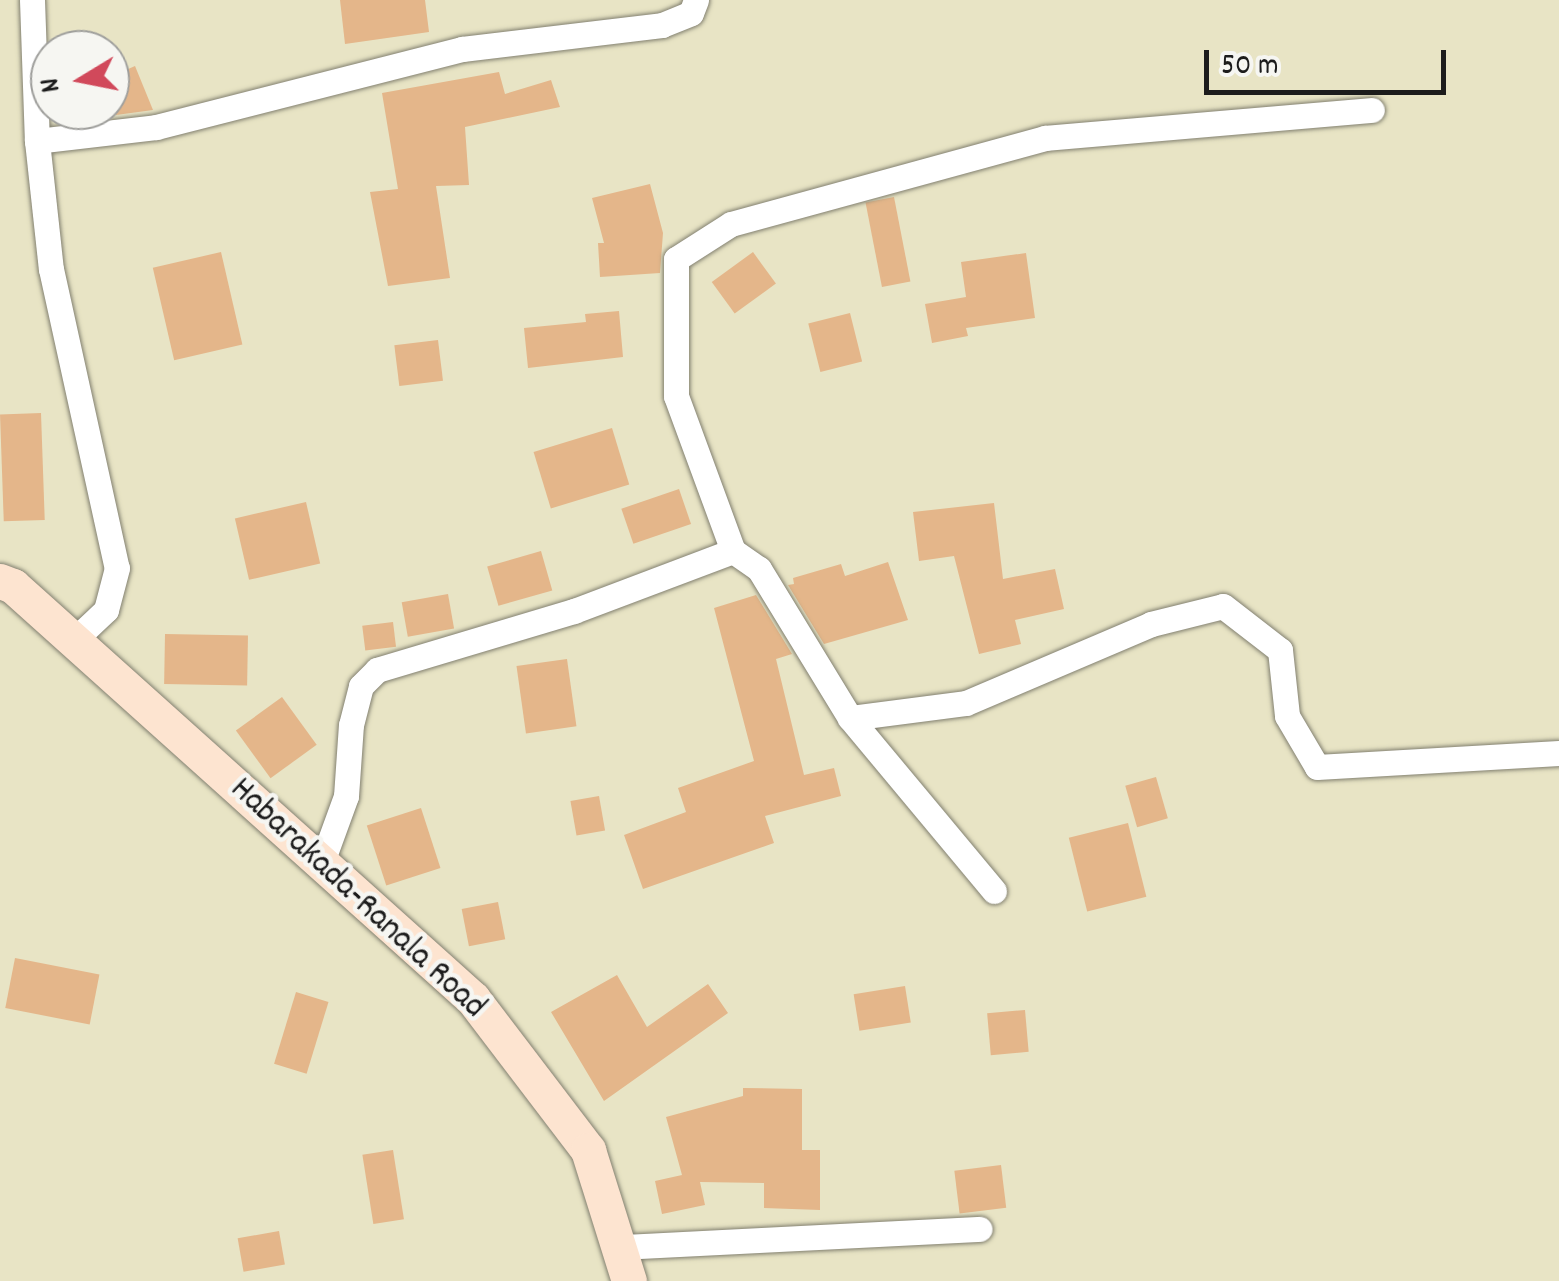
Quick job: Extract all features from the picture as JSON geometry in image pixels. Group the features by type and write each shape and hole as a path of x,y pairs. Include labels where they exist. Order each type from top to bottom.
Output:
{"main road":[{"name":"Habarakada-Ranala Road","path":"0,582 13,586 473,999 588,1150 622,1246 630,1281"}],"street":[{"path":"32,0 36,141 52,269 117,568 116,588 106,610 72,642"},
{"path":"36,141 156,127 462,49 662,24 691,14 696,0"},
{"path":"994,891 850,718 759,569 733,551 676,396 676,259 731,224 1045,138 1372,110"},
{"path":"322,862 346,796 352,725 361,686 377,670 574,611 733,551"},
{"path":"850,718 966,703 1151,624 1223,606 1280,650 1287,716 1317,766 1559,754"},
{"path":"622,1246 980,1229"}],"building":[{"path":"340,0 425,0 429,32 345,44"},
{"path":"135,66 153,110 130,113 130,68"},
{"path":"499,72 505,94 551,80 560,107 465,127 469,185 436,186 450,278 388,286 370,192 398,189 382,93"},
{"path":"650,184 663,233 660,273 600,277 598,243 604,243 592,198"},
{"path":"894,197 910,281 882,287 866,203"},
{"path":"221,252 242,345 174,360 153,268"},
{"path":"753,252 776,284 735,314 712,282"},
{"path":"1026,253 1035,318 966,328 968,336 932,343 925,304 966,297 961,262"},
{"path":"619,311 623,357 528,368 524,328 586,322 585,314"},
{"path":"850,313 862,362 820,372 808,323"},
{"path":"438,340 443,381 399,386 394,345"},
{"path":"41,413 45,520 4,521 0,414"},
{"path":"612,428 629,484 551,508 534,452"},
{"path":"679,489 691,524 633,544 621,509"},
{"path":"306,502 320,563 249,580 235,518"},
{"path":"994,503 1003,579 1055,569 1064,609 1015,620 1021,644 979,654 954,556 919,561 913,512"},
{"path":"541,551 552,590 498,606 487,566"},
{"path":"888,562 908,620 824,644 788,585 794,584 793,578 841,564 845,576"},
{"path":"448,594 454,628 408,637 402,602"},
{"path":"756,595 792,654 776,659 804,775 834,768 841,796 765,816 774,843 643,889 624,835 686,812 678,788 754,761 714,608"},
{"path":"393,622 396,647 365,651 362,626"},
{"path":"165,634 248,635 247,685 164,684"},
{"path":"567,659 576,726 526,733 516,666"},
{"path":"282,697 317,745 271,778 236,731"},
{"path":"1156,777 1168,818 1137,827 1125,786"},
{"path":"599,796 605,830 577,836 570,801"},
{"path":"421,808 440,868 386,886 367,826"},
{"path":"1128,823 1146,897 1087,911 1069,838"},
{"path":"498,902 505,939 469,946 462,909"},
{"path":"15,958 99,974 90,1024 5,1008"},
{"path":"617,975 647,1027 708,984 728,1013 604,1101 551,1012"},
{"path":"905,986 911,1023 859,1031 854,994"},
{"path":"296,992 329,1002 307,1074 274,1064"},
{"path":"1025,1010 1029,1052 991,1055 987,1013"},
{"path":"743,1088 802,1089 802,1150 820,1150 820,1210 764,1208 764,1183 700,1182 705,1205 662,1214 655,1181 682,1175 666,1117 743,1096"},
{"path":"393,1150 404,1219 373,1224 362,1155"},
{"path":"1001,1165 1006,1208 960,1213 954,1171"},
{"path":"279,1231 285,1264 244,1272 238,1238"}]}
